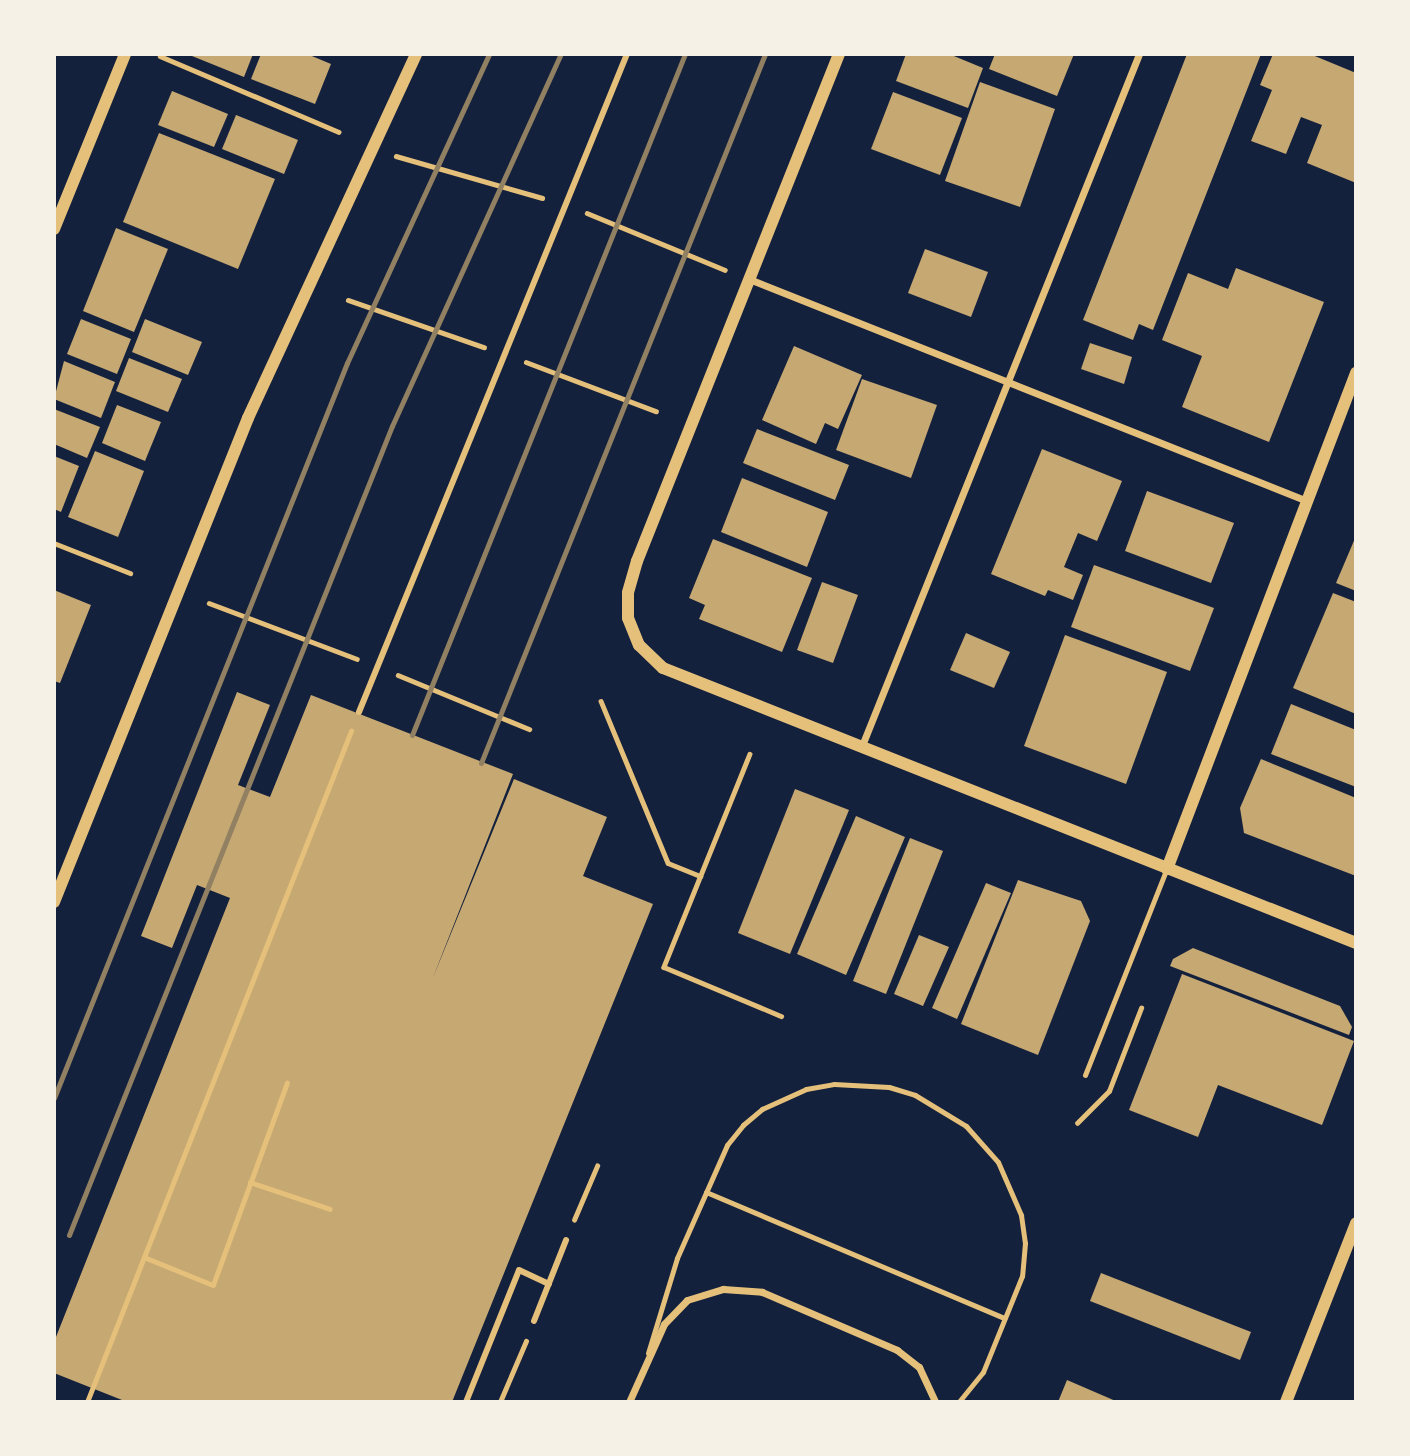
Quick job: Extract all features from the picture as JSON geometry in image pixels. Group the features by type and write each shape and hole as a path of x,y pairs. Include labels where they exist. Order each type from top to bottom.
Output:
{"street":[{"path":"54,229 125,54"},
{"path":"54,902 248,418 416,54"},
{"path":"359,712 627,54"},
{"path":"839,54 637,561 628,593 628,618 639,645 663,668 1356,943"},
{"path":"861,748 1139,54"},
{"path":"748,279 1305,500"},
{"path":"1167,869 1305,500 1356,373"},
{"path":"1286,1402 1356,1223"},
{"path":"534,1321 566,1240"},
{"path":"466,1402 519,1270 549,1284"},
{"path":"629,1402 647,1354 664,1324 687,1300 723,1289 762,1292 897,1350 919,1367 935,1402"}],"lane":[{"path":"1085,1075 1167,869"},
{"path":"647,1354 677,1258 727,1145 743,1125 784,1097 834,1084 889,1087 915,1095 966,1126 998,1162 1013,1189 1025,1243 1022,1276 983,1372 959,1402"},
{"path":"706,1192 1004,1318"}],"path":[{"path":"160,56 339,132"},
{"path":"54,543 130,573"},
{"path":"601,701 668,863 701,876"},
{"path":"87,1402 351,730"},
{"path":"750,754 664,967 781,1016"},
{"path":"1077,1123 1109,1091 1141,1008"},
{"path":"144,1257 213,1285 287,1083"},
{"path":"566,1240 597,1166"},
{"path":"250,1182 330,1209"},
{"path":"500,1402 534,1321"}],"building":[{"path":"187,54 253,54 244,77"},
{"path":"261,54 307,54 331,64 315,104 251,79"},
{"path":"906,54 949,54 983,68 968,108 896,81"},
{"path":"995,54 1074,54 1057,96 989,69"},
{"path":"1187,54 1261,54 1153,330 1139,324 1133,340 1083,320"},
{"path":"1273,54 1310,54 1356,73 1356,183 1307,163 1322,125 1301,117 1286,154 1251,141 1272,90 1260,85"},
{"path":"980,82 1055,109 1020,207 945,181"},
{"path":"172,91 228,114 214,147 158,125"},
{"path":"893,92 962,118 940,175 871,149"},
{"path":"236,115 298,140 284,174 222,149"},
{"path":"159,133 275,179 238,269 123,222"},
{"path":"116,228 168,249 134,332 83,311"},
{"path":"925,249 988,272 971,317 908,293"},
{"path":"1236,268 1324,302 1269,442 1182,407 1202,356 1162,340 1188,273 1228,289"},
{"path":"81,319 131,339 117,374 67,354"},
{"path":"145,319 202,342 188,375 132,352"},
{"path":"1090,343 1132,357 1124,384 1081,369"},
{"path":"794,346 862,375 838,429 825,423 816,444 762,420"},
{"path":"129,358 182,379 168,412 116,391"},
{"path":"64,361 115,382 101,418 54,399"},
{"path":"862,379 937,405 911,478 836,450"},
{"path":"117,405 161,422 145,461 102,443"},
{"path":"54,409 100,427 87,458 54,444"},
{"path":"757,429 849,465 835,500 743,463"},
{"path":"1042,449 1122,481 1097,541 1078,533 1064,567 1083,575 1073,600 1048,590 1045,596 991,574"},
{"path":"95,451 144,471 118,537 68,517"},
{"path":"54,456 79,466 61,512 54,509"},
{"path":"742,478 828,512 807,567 721,532"},
{"path":"1147,491 1234,523 1211,583 1125,551"},
{"path":"1356,536 1356,591 1336,583"},
{"path":"713,539 812,578 782,652 699,619 705,605 689,598"},
{"path":"1094,565 1214,608 1190,671 1071,627"},
{"path":"822,582 858,595 833,663 797,650"},
{"path":"54,590 91,605 60,683 54,681"},
{"path":"1333,593 1356,602 1356,714 1293,688"},
{"path":"966,633 1010,652 994,688 950,670"},
{"path":"1065,635 1167,672 1126,784 1024,746"},
{"path":"237,692 270,705 238,785 270,797 311,695 513,774 432,980 514,779 607,817 583,876 653,904 452,1402 127,1402 54,1373 54,1342 230,898 197,885 172,948 141,936"},
{"path":"1291,704 1356,730 1356,787 1271,754"},
{"path":"1261,759 1356,798 1356,876 1244,833 1240,808"},
{"path":"795,789 849,810 790,954 738,933"},
{"path":"856,816 905,837 846,975 797,954"},
{"path":"910,838 943,851 886,994 853,981"},
{"path":"1018,880 1081,901 1090,921 1038,1055 961,1024"},
{"path":"986,883 1011,893 957,1019 932,1008"},
{"path":"919,935 949,947 923,1006 894,994"},
{"path":"1193,948 1340,1006 1352,1027 1349,1035 1170,966 1173,959"},
{"path":"1182,974 1354,1041 1322,1125 1218,1085 1198,1137 1129,1110"},
{"path":"1101,1273 1251,1332 1240,1360 1090,1301"},
{"path":"1067,1380 1118,1402 1058,1402"}],"railway":[{"path":"54,1098 347,363 489,54"},
{"path":"69,1235 392,426 561,54"},
{"path":"412,735 685,54"},
{"path":"481,763 765,54"}]}
